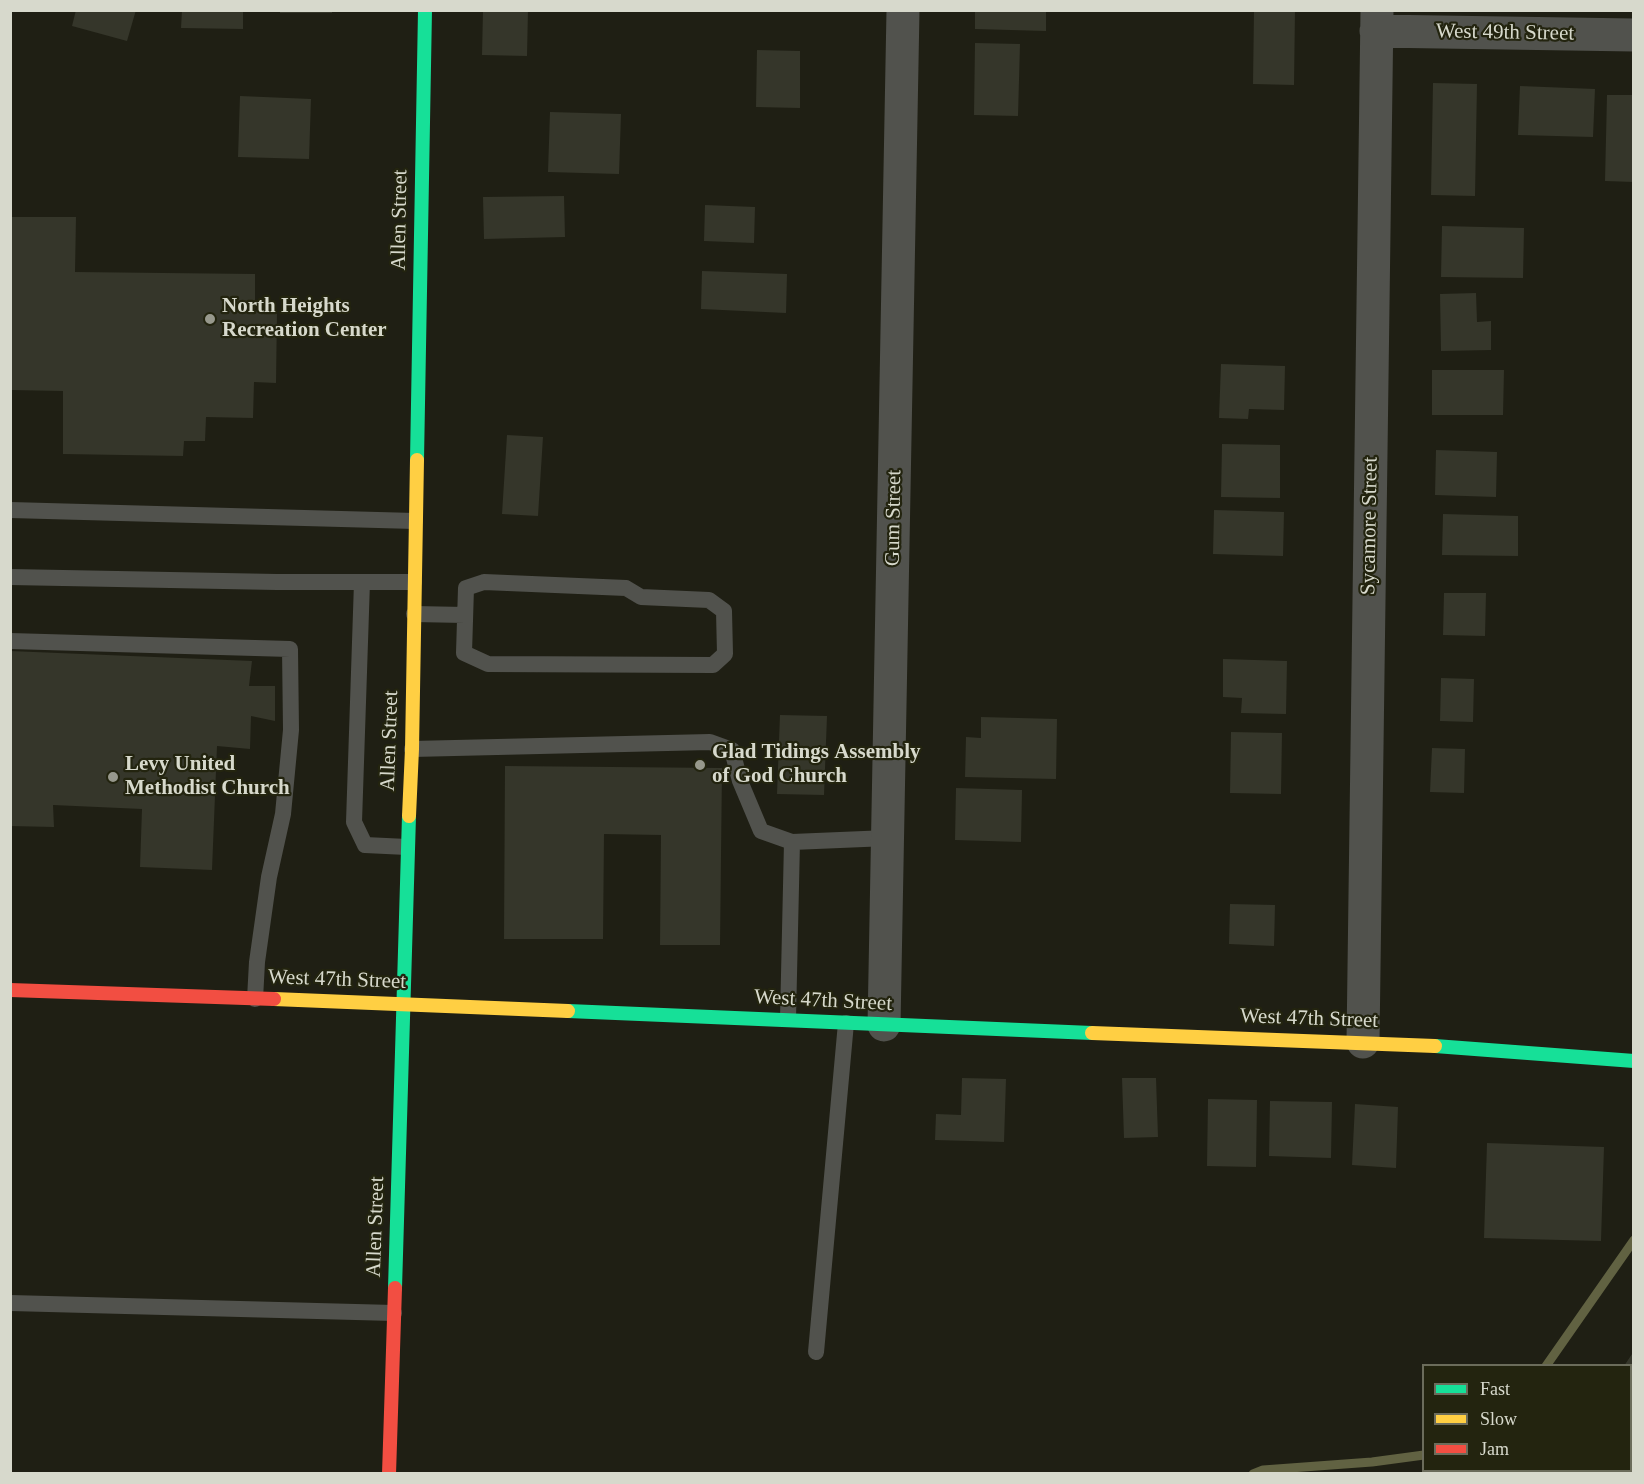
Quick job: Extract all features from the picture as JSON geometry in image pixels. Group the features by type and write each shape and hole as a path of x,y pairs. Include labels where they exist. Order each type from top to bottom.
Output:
{"street":[{"name":"Allen Street","path":"389,1473 407,847 412,749 425,10"},
{"name":"Gum Street","path":"884,1025 903,10"},
{"name":"West 49th Street","path":"1376,21 1634,35"},
{"name":"Sycamore Street","path":"1363,1042 1376,21"},
{"name":"West 47th Street","path":"10,990 404,1003 884,1025 1363,1042 1634,1060"}],"lane":[{"path":"10,510 415,521"},
{"path":"10,577 265,582 414,582"},
{"path":"362,582 354,822 365,845 407,847"},
{"path":"484,582 626,588 641,597 709,600 724,611 725,654 713,665 488,664 464,652 465,615 466,588 484,582"},
{"path":"414,614 465,615"},
{"path":"10,641 290,649 291,730 283,814 269,877 257,962 255,999"},
{"path":"412,749 710,742 732,750 740,780 761,831 792,842 888,838"},
{"path":"788,1019 792,842"},
{"path":"816,1352 846,1023"},
{"path":"10,1303 394,1313"}],"building":[{"path":"76,10 136,10 127,41 72,26"},
{"path":"182,10 243,10 243,29 181,28"},
{"path":"280,10 332,10 332,13 280,13"},
{"path":"483,10 528,10 527,56 482,55"},
{"path":"975,10 1046,10 1046,31 975,29"},
{"path":"1254,10 1295,10 1294,85 1253,84"},
{"path":"975,43 1020,44 1018,116 974,115"},
{"path":"757,50 800,51 800,108 756,107"},
{"path":"1433,83 1477,84 1475,196 1431,195"},
{"path":"1520,86 1595,89 1593,137 1518,135"},
{"path":"1607,95 1634,95 1634,182 1605,181"},
{"path":"240,96 311,99 309,159 238,157"},
{"path":"550,112 621,114 619,174 548,172"},
{"path":"564,196 565,237 484,239 483,197"},
{"path":"705,205 755,207 754,243 704,241"},
{"path":"10,217 76,217 75,272 255,274 255,311 277,311 276,383 254,382 253,418 206,417 205,441 184,441 183,456 63,454 63,391 10,390"},
{"path":"1442,226 1524,228 1523,278 1441,277"},
{"path":"702,271 787,274 786,313 701,309"},
{"path":"1476,293 1477,322 1491,321 1491,350 1441,351 1440,294"},
{"path":"1221,364 1285,366 1284,410 1249,409 1248,419 1219,418"},
{"path":"1432,370 1504,370 1503,415 1432,415"},
{"path":"507,435 543,437 538,516 502,514"},
{"path":"1222,444 1280,445 1280,498 1221,497"},
{"path":"1436,450 1497,452 1496,497 1435,495"},
{"path":"1214,510 1284,512 1283,556 1213,554"},
{"path":"1443,514 1518,516 1518,556 1442,555"},
{"path":"1444,593 1486,593 1485,636 1443,635"},
{"name":"Levy United Methodist Church","path":"10,651 252,661 249,686 275,686 275,721 251,716 250,749 217,746 212,870 140,867 142,809 53,805 54,827 10,826"},
{"path":"1223,659 1287,661 1286,714 1241,713 1242,698 1223,697"},
{"path":"1441,678 1474,679 1473,722 1440,721"},
{"path":"780,715 827,716 824,795 777,794"},
{"path":"981,717 1057,719 1056,779 965,777 966,737 981,738"},
{"path":"1231,732 1282,733 1281,794 1230,793"},
{"path":"1432,748 1465,749 1464,793 1430,792"},
{"path":"505,766 722,768 720,945 660,945 661,835 604,834 603,939 504,939"},
{"path":"956,788 1022,790 1021,842 955,840"},
{"path":"1230,904 1275,905 1274,946 1229,944"},
{"path":"962,1078 1006,1079 1004,1142 935,1140 936,1114 961,1115"},
{"path":"1122,1078 1156,1078 1158,1137 1124,1138"},
{"path":"1208,1099 1257,1100 1256,1167 1207,1166"},
{"path":"1270,1101 1332,1102 1331,1158 1269,1156"},
{"path":"1355,1104 1398,1107 1396,1168 1352,1165"},
{"path":"1487,1143 1604,1147 1601,1241 1484,1238"},
{"path":"1634,1351 1634,1421 1632,1424 1632,1364 1625,1364"},
{"path":"1572,1472 1602,1472 1601,1474 1574,1474"}],"waterway":[{"path":"1547,1364 1634,1240"},
{"path":"1253,1474 1263,1470 1372,1462 1422,1455"}],"traffic: fast":[{"path":"417,460 425,10"},
{"path":"395,1288 409,816"},
{"path":"568,1011 1092,1033"},
{"path":"1435,1046 1634,1061"}],"traffic: slow":[{"path":"409,816 417,460"},
{"path":"274,999 568,1011"},
{"path":"1092,1033 1435,1046"}],"traffic: jam":[{"path":"10,990 274,999"},
{"path":"389,1474 395,1288"}],"place":[{"name":"North Heights Recreation Center","path":"210,319"},
{"name":"Glad Tidings Assembly of God Church","path":"700,765"},
{"name":"Levy United Methodist Church","path":"113,777"}]}
